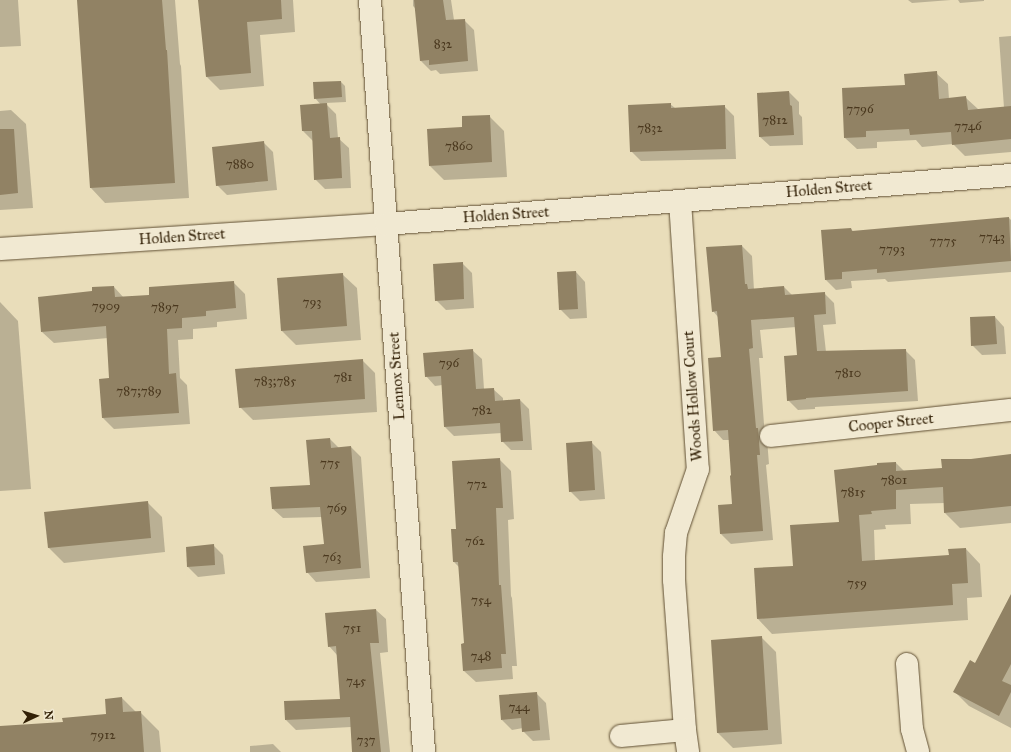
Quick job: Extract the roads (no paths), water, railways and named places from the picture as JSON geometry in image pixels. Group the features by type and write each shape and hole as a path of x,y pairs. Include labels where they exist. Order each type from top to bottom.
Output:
{"street":[{"name":"Lennox Street","path":"370,0 424,752"},
{"name":"Holden Street","path":"0,249 386,224 1011,175"},
{"name":"Woods Hollow Court","path":"680,201 698,469 676,533 674,557 674,580 685,730 688,752"},
{"name":"Cooper Street","path":"771,436 1011,410"},
{"path":"907,664 912,729 918,752"},
{"path":"621,736 685,730"}]}
